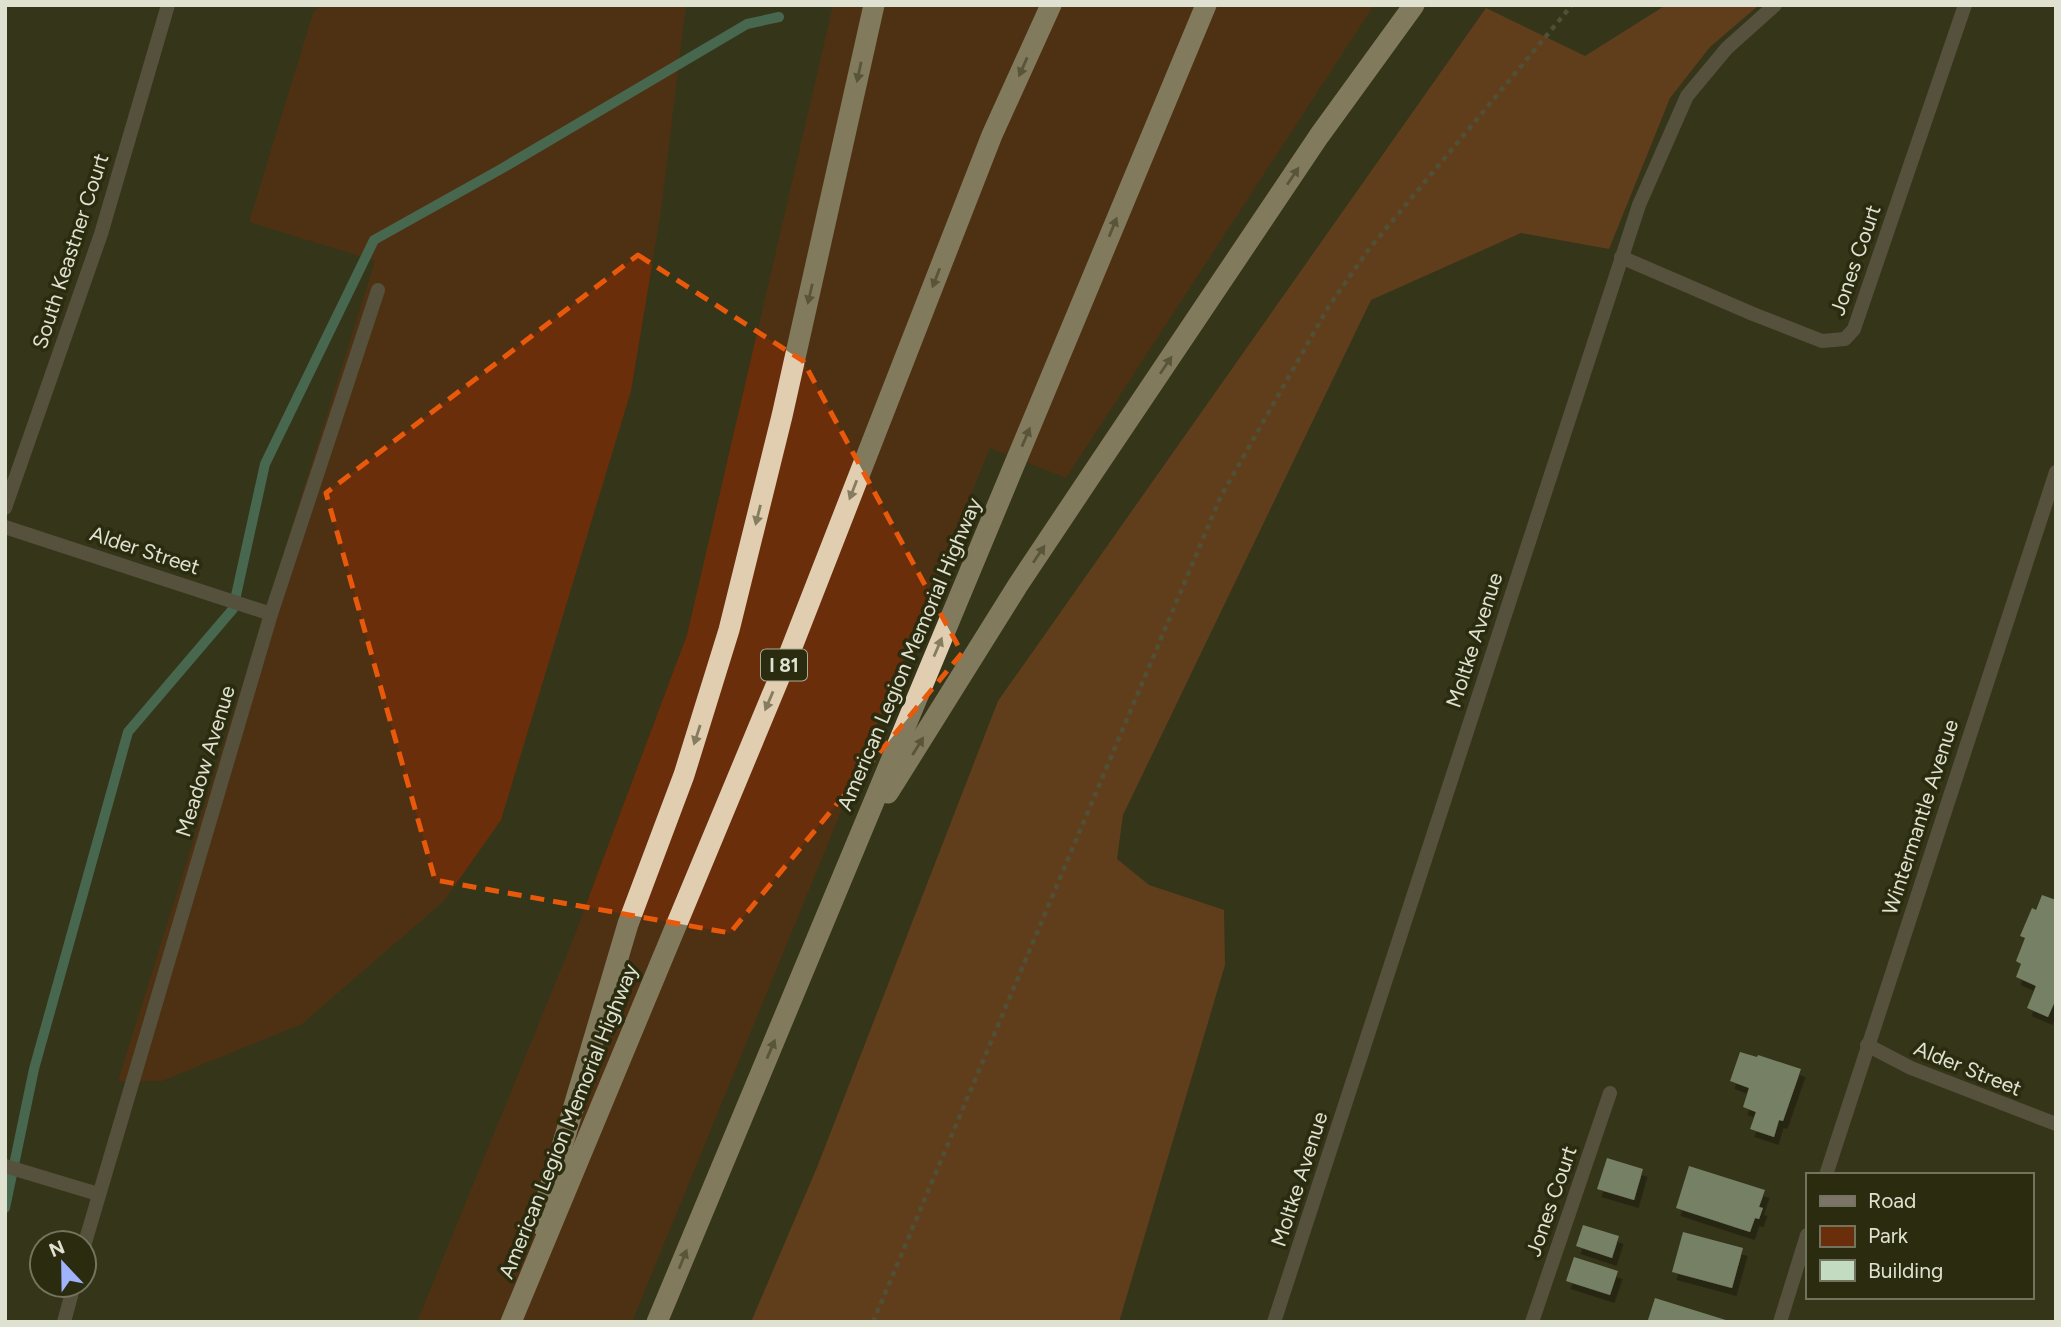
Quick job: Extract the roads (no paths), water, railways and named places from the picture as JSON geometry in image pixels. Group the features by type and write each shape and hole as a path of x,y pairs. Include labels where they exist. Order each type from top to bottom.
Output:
{"highway":[{"path":"511,1322 628,924 684,775 729,630 779,428 874,5"},
{"name":"American Legion Memorial Highway","path":"511,1322 790,652 992,135 1051,5"},
{"name":"American Legion Memorial Highway","path":"657,1322 1206,5"},
{"path":"855,845 1018,585 1319,136 1415,5"}],"street":[{"name":"South Keastner Court","path":"5,508 101,234 168,5"},
{"name":"Moltke Avenue","path":"1274,1322 1639,205 1687,96 1727,48 1775,5"},
{"name":"Jones Court","path":"1621,257 1822,341 1845,339 1854,329 1965,5"},
{"name":"Meadow Avenue","path":"89,1229 271,614 378,290"},
{"name":"Wintermantle Avenue","path":"1827,1173 2056,472"},
{"name":"Alder Street","path":"5,527 271,614"},
{"name":"Alder Street","path":"1867,1045 1911,1068 2056,1124"},
{"name":"Jones Court","path":"1532,1322 1610,1093"},
{"path":"5,1166 98,1194"},
{"path":"1780,1322 1806,1238"},
{"path":"64,1322 70,1299"}],"waterway":[{"path":"5,1208 34,1069 128,732 233,609 265,464 374,240 501,169 747,24 779,17"}]}
